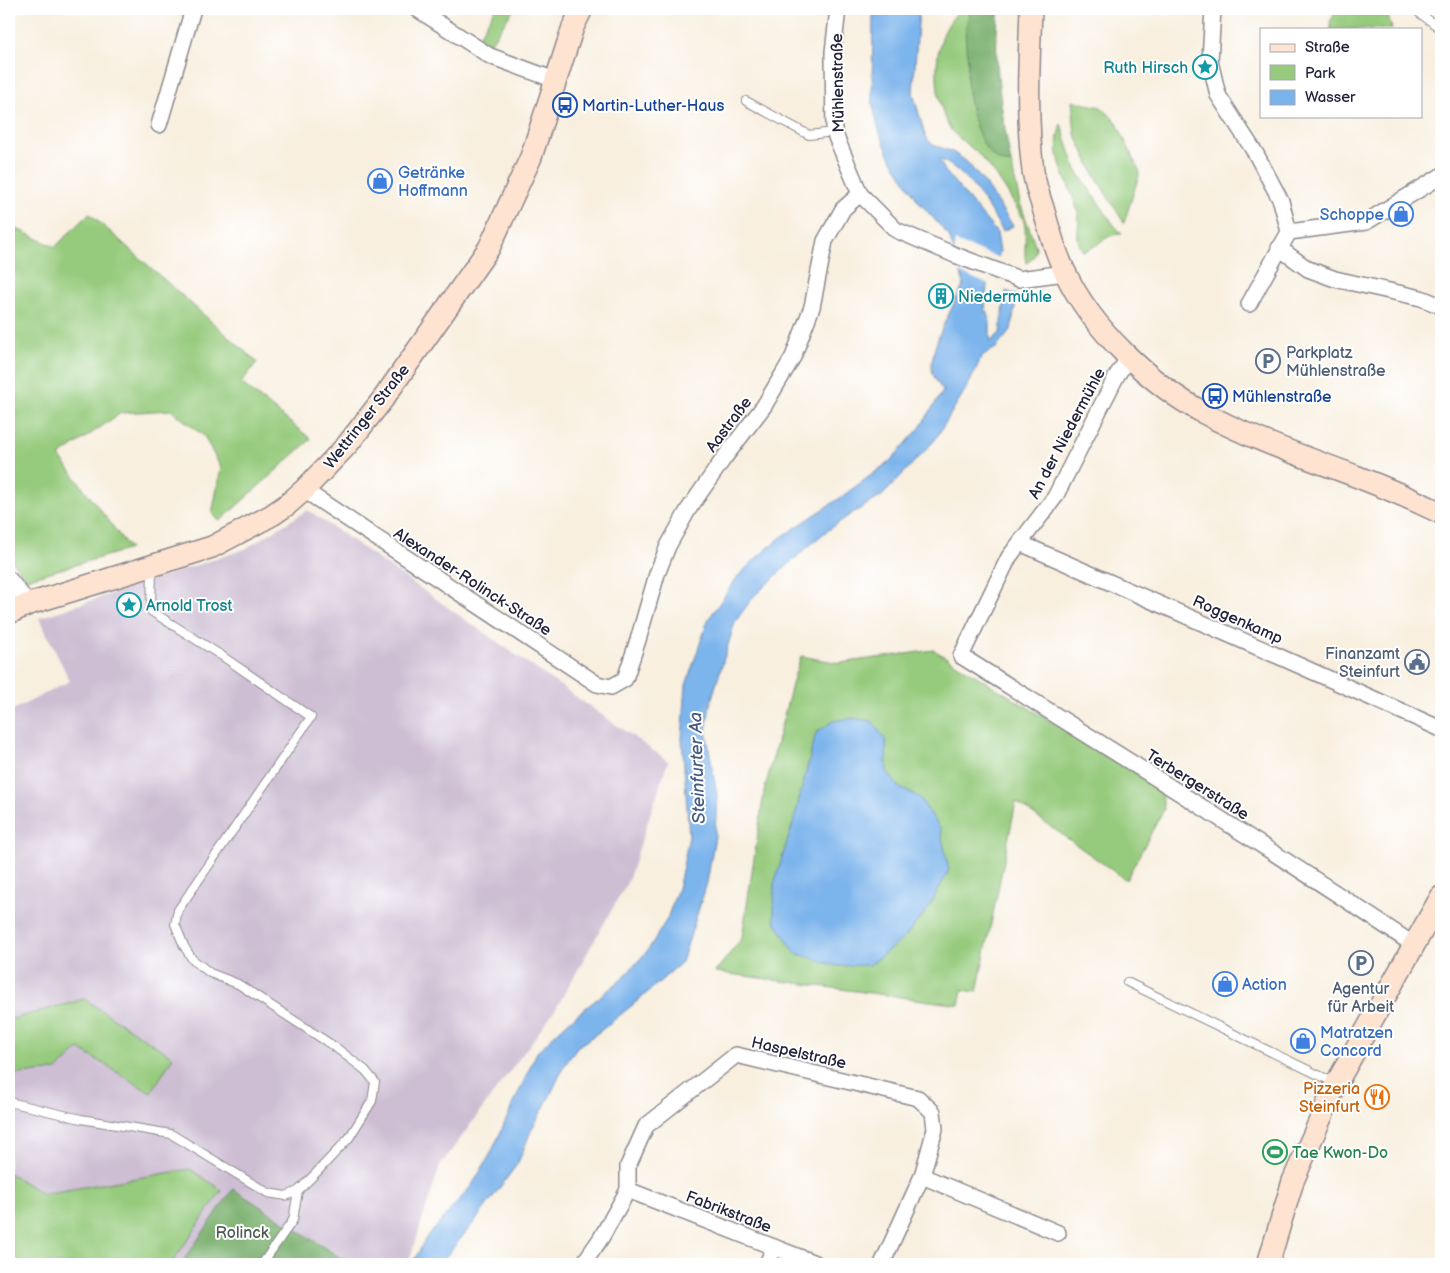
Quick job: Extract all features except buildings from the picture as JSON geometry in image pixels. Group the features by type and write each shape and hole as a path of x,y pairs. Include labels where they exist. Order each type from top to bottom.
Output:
{"main road":[{"name":"Wettringer Straße","path":"9,613 29,604 212,547 272,515 304,490 347,445 383,399 489,248 531,157 573,27 582,9"},
{"path":"1031,9 1029,132 1033,174 1048,228 1065,273 1084,304 1102,328 1129,357 1153,378 1205,414 1268,444 1360,477 1441,513"},
{"path":"1268,1264 1293,1181 1336,1084 1441,897"}],"street":[{"path":"159,125 193,9"},
{"path":"417,9 490,56 555,80"},
{"name":"Mühlenstraße","path":"838,9 833,52 834,132 860,194 896,230 955,256 1019,279 1065,273"},
{"path":"1213,9 1210,61 1218,95 1256,154 1281,201 1289,232 1249,304"},
{"path":"1289,232 1366,222 1441,176"},
{"name":"Aastraße","path":"625,679 657,574 668,546 688,510 724,458 764,406 793,357 812,308 825,241 843,209 860,194"},
{"path":"1279,248 1308,269 1335,278 1421,298 1441,306"},
{"name":"An der Niedermühle","path":"961,656 1009,557 1055,497 1117,375 1129,357"},
{"name":"Alexander-Rolinck-Straße","path":"304,490 597,684 611,687 625,679"},
{"name":"Roggenkamp","path":"1020,543 1441,729"},
{"path":"9,579 29,604"},
{"name":"Terbergerstraße","path":"961,656 1184,794 1414,945"},
{"name":"Haspelstraße","path":"628,1190 628,1166 646,1126 736,1055 918,1098 933,1112 935,1129 922,1176 882,1264"},
{"path":"922,1176 1058,1233"},
{"path":"583,1264 601,1238 628,1190"},
{"name":"Fabrikstraße","path":"628,1190 817,1264"},
{"path":"767,1264 774,1247"}],"lane":[{"path":"1414,9 1441,29"},
{"path":"746,101 809,135 834,132"},
{"path":"9,1102 81,1119 171,1134 268,1193 286,1196 298,1191 349,1138 372,1101 375,1082 365,1070 335,1046 238,984 210,973 192,959 184,946 175,924 178,910 311,717 222,656 151,611 152,566"},
{"path":"1127,982 1336,1084"},
{"path":"262,1264 293,1220 298,1191"}],"shaded area":[{"path":"308,510 668,761 628,881 555,1010 440,1166 408,1264 9,1264 9,712 70,681 39,618 245,549"}],"green space":[{"path":"495,9 514,9 489,45 478,38"},
{"path":"960,9 971,9 966,28 967,78 1006,163 1011,163 1020,203 1036,247 1034,256 1026,263 1023,218 990,168 949,127 941,107 937,83 939,48 945,30"},
{"path":"971,9 999,9 997,67 1001,105 1011,163 1000,161 991,154 983,143 972,115 969,101 965,36"},
{"path":"1337,9 1386,9 1392,28 1331,28 1330,22"},
{"path":"1072,101 1101,107 1116,121 1140,172 1124,223 1095,176 1075,134"},
{"path":"1061,124 1076,170 1122,234 1106,238 1083,251 1078,241 1078,213 1062,170 1057,148"},
{"path":"89,213 257,362 241,383 311,439 220,521 212,514 221,468 204,436 171,410 121,413 59,456 130,549 26,579 9,557 9,225 55,247"},
{"path":"934,650 1161,789 1164,809 1126,880 1016,802 977,992 962,990 959,1005 715,972 742,938 764,792 801,656 840,663"},
{"path":"84,999 173,1057 151,1093 79,1049 57,1070 9,1075 9,1020"},
{"name":"Rolinck","path":"190,1169 222,1190 171,1264 9,1264 9,1173 43,1194"},
{"name":"Rolinck","path":"233,1189 350,1264 181,1264"}],"water":[{"name":"Steinfurter Aa","path":"873,9 919,9 913,93 926,138 933,145 951,151 966,161 983,181 1013,226 1003,231 968,181 950,165 939,159 945,171 997,233 1000,252 987,285 985,311 988,312 990,342 1000,333 1006,291 1017,295 1011,330 996,348 982,356 970,382 935,440 882,496 851,514 823,534 792,561 754,596 735,622 710,705 706,731 717,795 715,836 707,883 682,962 640,999 577,1047 563,1068 531,1131 518,1163 476,1220 440,1264 412,1264 425,1240 472,1185 491,1153 537,1052 568,1022 622,979 648,950 667,919 679,885 689,836 682,739 686,685 708,620 738,576 757,557 780,538 889,462 919,429 943,391 933,374 933,353 942,328 964,284 949,236 918,201 891,159 879,131 872,102"},
{"path":"853,718 872,721 886,741 887,771 898,787 919,797 940,828 949,870 928,909 905,937 870,965 837,966 795,953 774,920 774,884 794,820 816,733 833,721"}],"pier":[{"path":"955,241 1000,258 990,285 958,272 954,260"}],"place":[{"name":"Ruth Hirsch","path":"1205,67"},
{"name":"Martin-Luther-Haus","path":"565,105"},
{"name":"Getränke Hoffmann","path":"380,181"},
{"name":"Schoppe","path":"1401,214"},
{"name":"Niedermühle","path":"941,296"},
{"name":"Parkplatz Mühlenstraße","path":"1268,361"},
{"name":"Mühlenstraße","path":"1215,396"},
{"name":"Arnold Trost","path":"129,605"},
{"name":"Finanzamt Steinfurt","path":"1417,662"},
{"name":"Agentur für Arbeit","path":"1361,963"},
{"name":"Action","path":"1225,984"},
{"name":"Matratzen Concord","path":"1303,1041"},
{"name":"Pizzeria Steinfurt","path":"1377,1097"},
{"name":"Tae Kwon-Do","path":"1275,1152"}]}
